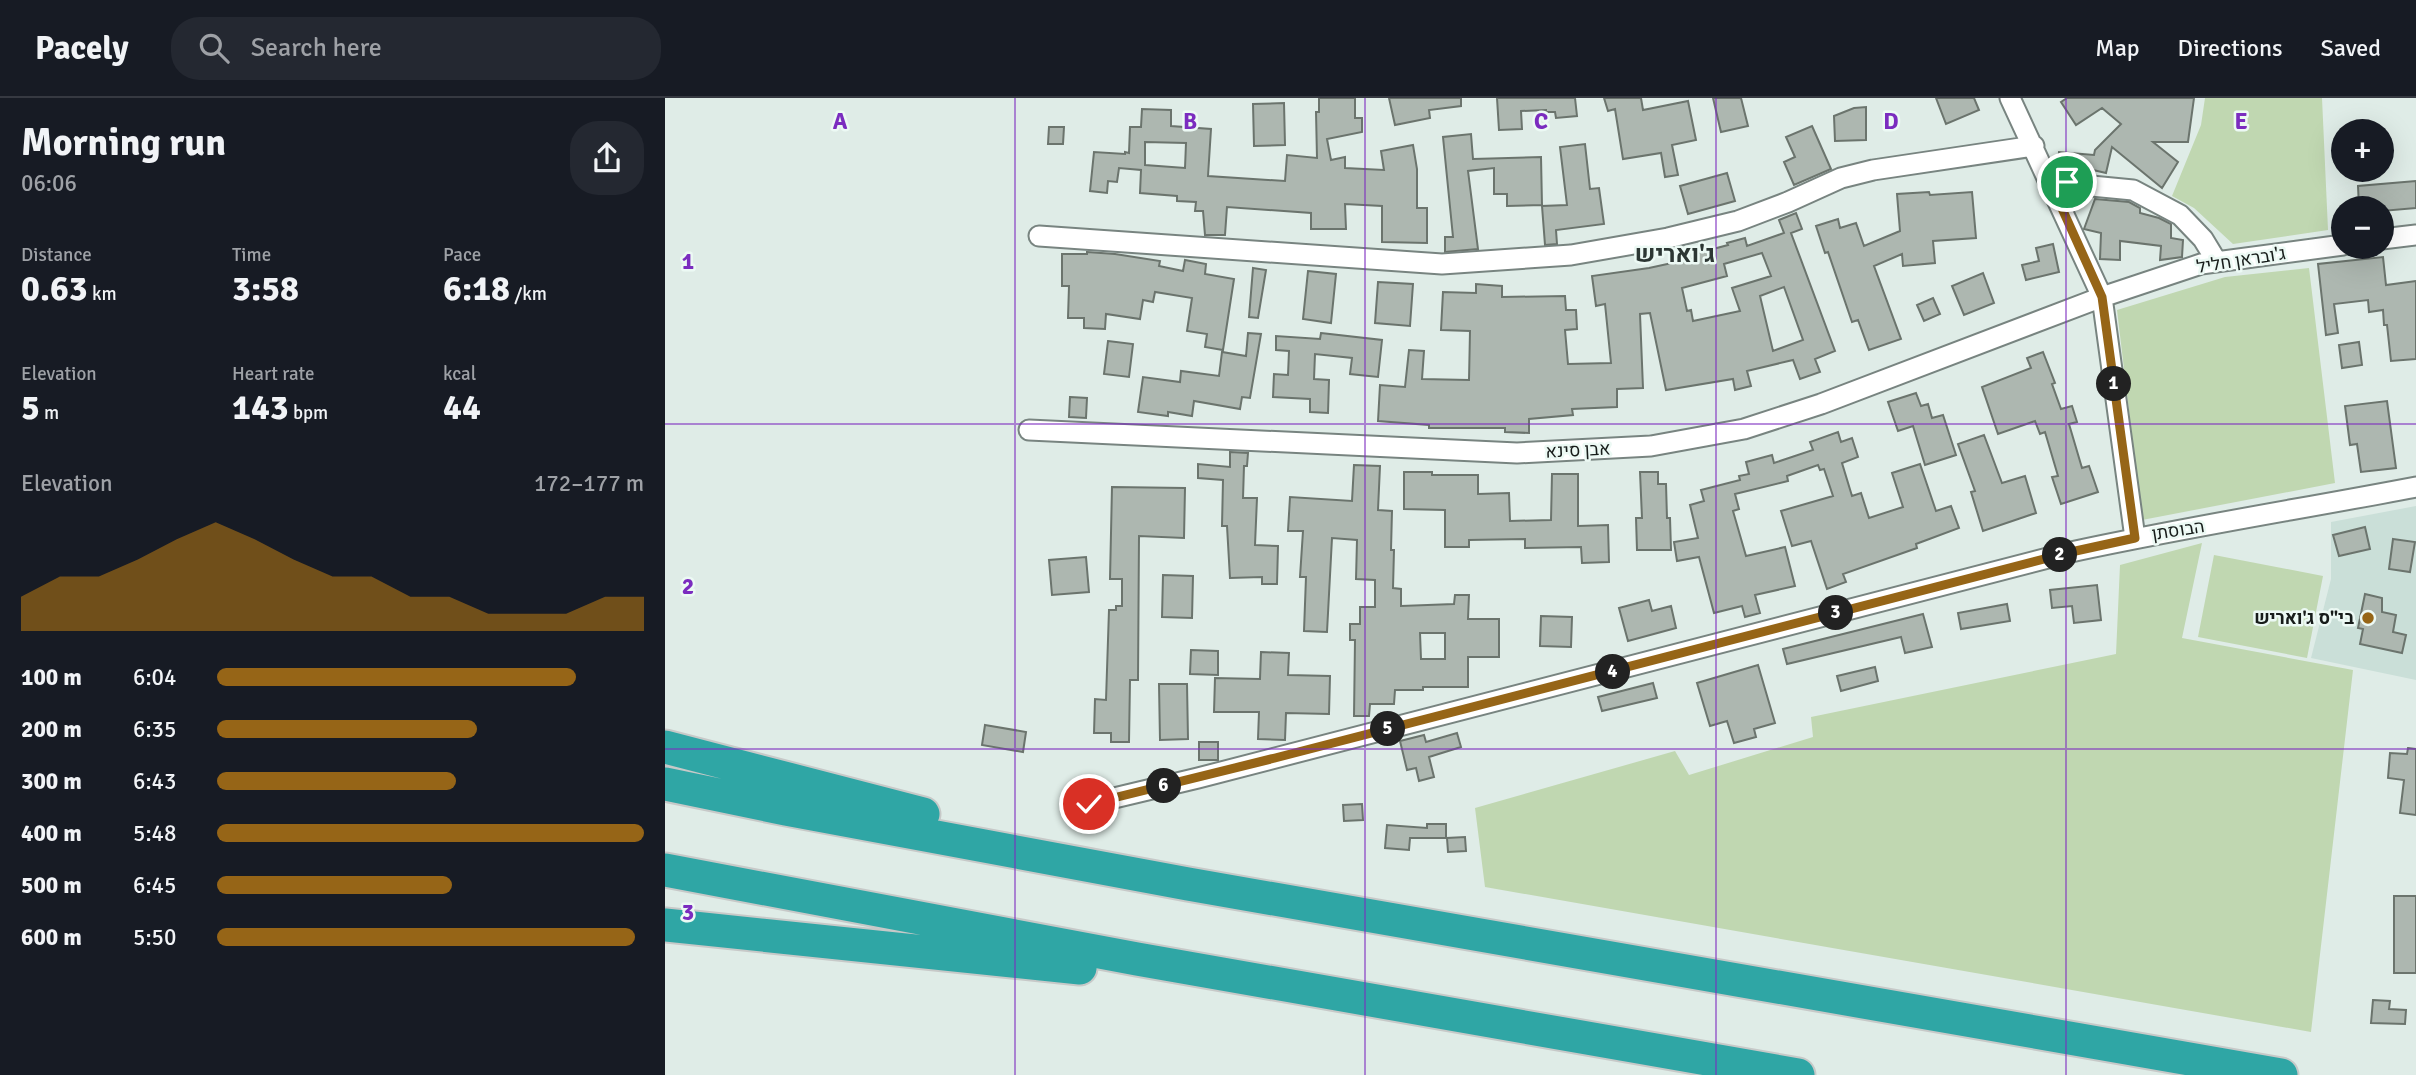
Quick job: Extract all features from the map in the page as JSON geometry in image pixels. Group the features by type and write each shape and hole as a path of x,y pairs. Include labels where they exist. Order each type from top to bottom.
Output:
{"highway":[{"path":"665,747 939,818 1435,926"},
{"path":"665,784 1175,881 2281,1075"},
{"path":"665,870 1334,994 1798,1075"},
{"path":"665,925 1334,994"}],"street":[{"path":"2010,98 2102,297 2135,538"},
{"path":"1039,236 1442,264 1571,255 1668,238 1738,221 1841,178 1873,170 2034,146"},
{"path":"2050,182 2133,190 2180,215 2203,239 2217,262"},
{"path":"2394,238 2416,235"},
{"name":"ג'ובראן חליל","path":"2102,297 2201,264 2331,247"},
{"name":"אבן סינא","path":"1029,430 1517,453 1651,446 1744,429 1821,404 2102,297"},
{"name":"הבוסתן","path":"1089,804 1212,775 2071,552 2416,487"}],"shaded area":[{"name":"בי\"ס ג'ואריש","path":"2416,506 2416,680 2311,658 2331,579 2331,522"}],"green space":[{"path":"2205,98 2322,98 2328,230 2233,244 2194,208 2172,196 2201,125"},
{"path":"2309,268 2335,483 2142,520 2117,310 2225,277"},
{"path":"2202,543 2182,638 2353,670 2311,1032 1485,887 1475,808 1675,751 1689,775 1813,737 1811,717 2116,654 2120,565"},
{"path":"2214,555 2323,576 2307,658 2198,637"}],"building":[{"path":"1319,98 1355,98 1355,118 1362,118 1362,132 1327,139 1331,160 1345,157 1345,168 1384,170 1381,151 1413,145 1417,169 1417,208 1427,208 1427,243 1382,242 1382,206 1345,204 1346,229 1311,229 1311,213 1227,207 1225,235 1205,235 1203,211 1195,211 1196,202 1177,201 1177,196 1140,193 1141,170 1119,168 1117,182 1108,181 1107,193 1090,191 1094,152 1129,153 1130,127 1141,127 1142,109 1171,110 1171,126 1211,129 1208,176 1285,181 1287,155 1317,158 1316,112 1319,112","holes":["1145,142 1186,143 1185,168 1145,165"]},
{"path":"1389,98 1461,98 1461,106 1429,110 1430,118 1395,125"},
{"path":"1497,98 1575,98 1577,116 1556,118 1555,112 1546,110 1521,111 1522,129 1499,130"},
{"path":"1604,98 1641,98 1643,110 1688,101 1696,140 1672,145 1678,175 1665,177 1661,153 1623,159 1615,109 1608,111"},
{"path":"1713,98 1741,98 1748,126 1721,132"},
{"path":"1936,98 1974,98 1979,110 1946,124"},
{"path":"2067,98 2194,98 2188,142 2153,142 2178,162 2162,188 2112,147 2106,173 2076,166 2076,172 2057,170 2059,152 2094,155 2095,150 2121,124 2102,108 2076,125 2061,102"},
{"path":"1284,103 1285,145 1254,146 1253,104"},
{"path":"1866,107 1866,140 1835,141 1834,116 1854,108"},
{"path":"1812,126 1831,169 1794,185 1784,162 1795,157 1786,137"},
{"path":"1049,127 1064,127 1063,144 1048,144"},
{"path":"1471,134 1473,159 1541,157 1542,205 1507,206 1507,194 1494,194 1494,168 1468,171 1478,249 1445,252 1445,237 1453,237 1443,137"},
{"path":"1585,144 1590,189 1599,188 1604,224 1556,230 1557,244 1545,245 1542,206 1567,205 1560,147"},
{"path":"1727,173 1735,201 1688,214 1680,186"},
{"path":"2416,181 2416,208 2394,210 2394,196 2358,196 2358,186"},
{"path":"1929,192 1930,195 1972,192 1976,238 1933,241 1935,263 1903,266 1902,254 1874,266 1901,339 1869,350 1858,320 1852,322 1828,252 1825,253 1816,226 1838,219 1840,228 1856,223 1864,246 1900,231 1897,194"},
{"path":"2095,199 2129,202 2140,208 2140,213 2171,224 2171,238 2183,240 2182,257 2160,260 2161,246 2120,241 2120,260 2100,259 2101,233 2084,229"},
{"path":"1796,213 1802,229 1791,233 1835,351 1815,359 1820,372 1800,379 1793,360 1747,371 1751,386 1735,390 1733,379 1666,390 1650,313 1640,314 1643,388 1617,389 1617,407 1572,409 1573,415 1529,419 1529,433 1505,432 1505,428 1429,428 1429,425 1378,421 1380,385 1405,387 1409,350 1424,351 1422,379 1469,380 1470,331 1441,330 1443,292 1476,293 1476,284 1502,286 1502,297 1565,296 1566,310 1576,310 1577,329 1565,330 1568,364 1611,363 1605,304 1596,306 1592,276 1695,258 1694,254 1745,238 1747,246 1784,233 1779,220","holes":["1762,253 1771,276 1732,288 1740,311 1693,321 1691,310 1687,311 1682,288 1727,276 1724,264","1784,287 1803,340 1773,351 1760,296"]},
{"path":"2053,244 2059,272 2026,280 2022,265 2039,261 2036,248"},
{"path":"1087,252 1160,261 1159,266 1183,271 1185,260 1206,264 1205,274 1234,279 1223,350 1205,347 1207,334 1187,331 1192,298 1155,292 1153,302 1143,300 1140,319 1106,314 1105,329 1084,328 1084,318 1068,318 1069,286 1062,286 1062,254"},
{"path":"2383,259 2386,285 2416,281 2416,359 2391,361 2383,310 2369,312 2368,300 2334,304 2338,333 2326,335 2318,264"},
{"path":"1253,268 1266,270 1258,318 1249,317"},
{"path":"1308,271 1336,274 1331,323 1303,319"},
{"path":"1983,273 1994,303 1964,315 1952,286"},
{"path":"1378,282 1413,284 1410,326 1375,323"},
{"path":"1933,298 1940,314 1924,321 1917,305"},
{"path":"1248,333 1261,334 1250,398 1242,397 1240,409 1194,401 1192,416 1168,412 1168,416 1138,412 1143,377 1180,382 1181,371 1219,376 1222,352 1246,356"},
{"path":"1321,333 1382,340 1378,377 1350,374 1352,358 1315,354 1314,379 1329,380 1328,413 1310,412 1310,399 1273,397 1274,374 1288,375 1289,351 1276,350 1276,336 1320,339"},
{"path":"1108,341 1133,344 1129,377 1104,374"},
{"path":"2359,342 2362,365 2342,368 2339,345"},
{"path":"2043,352 2055,383 2052,384 2061,409 2072,406 2077,422 2069,424 2082,468 2089,466 2098,492 2061,504 2052,477 2058,476 2045,432 2040,434 2035,421 1998,434 1982,387 2031,368 2027,358"},
{"path":"1916,393 1921,406 1928,404 1932,418 1943,415 1956,455 1925,465 1913,426 1898,431 1888,402"},
{"path":"1070,397 1087,398 1086,418 1069,417"},
{"path":"2387,401 2396,468 2361,472 2357,444 2350,445 2345,406"},
{"path":"1838,432 1841,442 1852,438 1858,457 1842,463 1852,496 1861,493 1869,518 1903,507 1892,473 1920,464 1936,511 1951,506 1959,528 1916,544 1917,548 1843,574 1846,582 1827,589 1811,541 1792,546 1781,511 1833,496 1824,469 1820,470 1818,465 1787,476 1788,481 1735,494 1739,509 1733,511 1746,556 1785,547 1795,586 1755,595 1760,613 1745,617 1742,606 1714,613 1699,557 1677,561 1674,542 1698,538 1690,505 1704,501 1701,490 1740,480 1739,476 1749,474 1746,462 1772,455 1774,463 1813,450 1810,442"},
{"path":"1984,435 2002,483 2025,476 2036,513 1983,531 1971,492 1975,491 1958,444"},
{"path":"1230,452 1248,453 1247,466 1244,466 1243,498 1257,498 1255,545 1278,546 1277,584 1262,584 1262,577 1230,578 1227,526 1222,526 1223,480 1198,478 1198,464 1230,467"},
{"path":"1354,465 1380,466 1378,510 1392,511 1393,588 1401,589 1401,606 1454,604 1455,595 1469,595 1468,619 1499,619 1499,657 1468,657 1468,687 1395,690 1394,704 1370,704 1369,716 1354,716 1355,640 1350,640 1350,624 1360,624 1360,607 1375,607 1375,580 1356,579 1357,540 1332,538 1327,632 1304,631 1306,577 1300,577 1303,531 1288,531 1290,497 1352,501","holes":["1420,633 1445,633 1445,659 1421,659"]},
{"path":"1404,472 1478,475 1478,494 1509,493 1510,521 1551,520 1552,474 1578,474 1578,526 1608,525 1609,562 1582,563 1581,547 1525,548 1525,539 1469,540 1469,547 1445,547 1445,510 1404,509"},
{"path":"1640,472 1658,472 1658,484 1666,484 1671,550 1637,550 1636,518 1642,518"},
{"path":"1112,487 1185,488 1184,538 1139,536 1138,680 1130,680 1129,742 1111,742 1111,733 1094,733 1095,699 1106,700 1109,610 1122,606 1122,579 1110,579"},
{"path":"2365,527 2370,549 2339,556 2333,535"},
{"path":"2393,539 2415,542 2410,572 2389,569"},
{"path":"1086,557 1089,592 1052,595 1049,560"},
{"path":"1163,575 1193,576 1192,618 1162,617"},
{"path":"2097,585 2101,620 2074,623 2072,606 2052,608 2050,590"},
{"path":"2365,594 2382,598 2382,612 2396,615 2393,632 2406,635 2402,653 2360,644 2363,629 2358,628"},
{"path":"1649,600 1652,611 1671,606 1676,628 1628,641 1619,608"},
{"path":"2007,604 2010,621 1961,629 1958,613"},
{"path":"1923,614 1932,647 1905,653 1901,637 1787,664 1783,649"},
{"path":"1541,616 1572,617 1571,647 1540,646"},
{"path":"1191,650 1218,651 1218,675 1190,674"},
{"path":"1261,652 1289,653 1288,675 1330,676 1329,714 1286,713 1285,740 1258,739 1259,712 1214,712 1215,678 1260,679"},
{"path":"1758,665 1775,723 1754,729 1756,737 1734,743 1727,721 1710,726 1697,683"},
{"path":"1875,667 1878,681 1841,691 1837,676"},
{"path":"1653,683 1657,698 1602,711 1598,697"},
{"path":"1159,684 1187,684 1188,739 1160,740"},
{"path":"985,725 1026,732 1023,752 982,745"},
{"path":"1457,733 1461,747 1429,757 1434,777 1419,781 1416,768 1407,770 1400,741 1424,735 1426,742"},
{"path":"1199,742 1218,742 1218,760 1199,760"},
{"path":"2408,748 2416,749 2416,815 2400,813 2404,780 2388,778 2390,753 2407,754"},
{"path":"1362,804 1363,820 1344,821 1343,805"},
{"path":"1427,824 1446,824 1446,838 1410,838 1409,850 1385,848 1387,825 1427,828"},
{"path":"1465,837 1466,851 1448,852 1447,838"},
{"path":"2394,896 2416,896 2416,973 2394,973"},
{"path":"2373,1000 2390,1001 2389,1009 2406,1010 2405,1024 2371,1023"}],"place":[{"name":"בי\"ס ג'ואריש","path":"2368,618"}],"district":[{"name":"ג'ואריש","path":"1675,254"}],"route":[{"path":"1089,804 1721,644 2071,552 2135,538 2102,297 2050,182 2067,182"}]}
